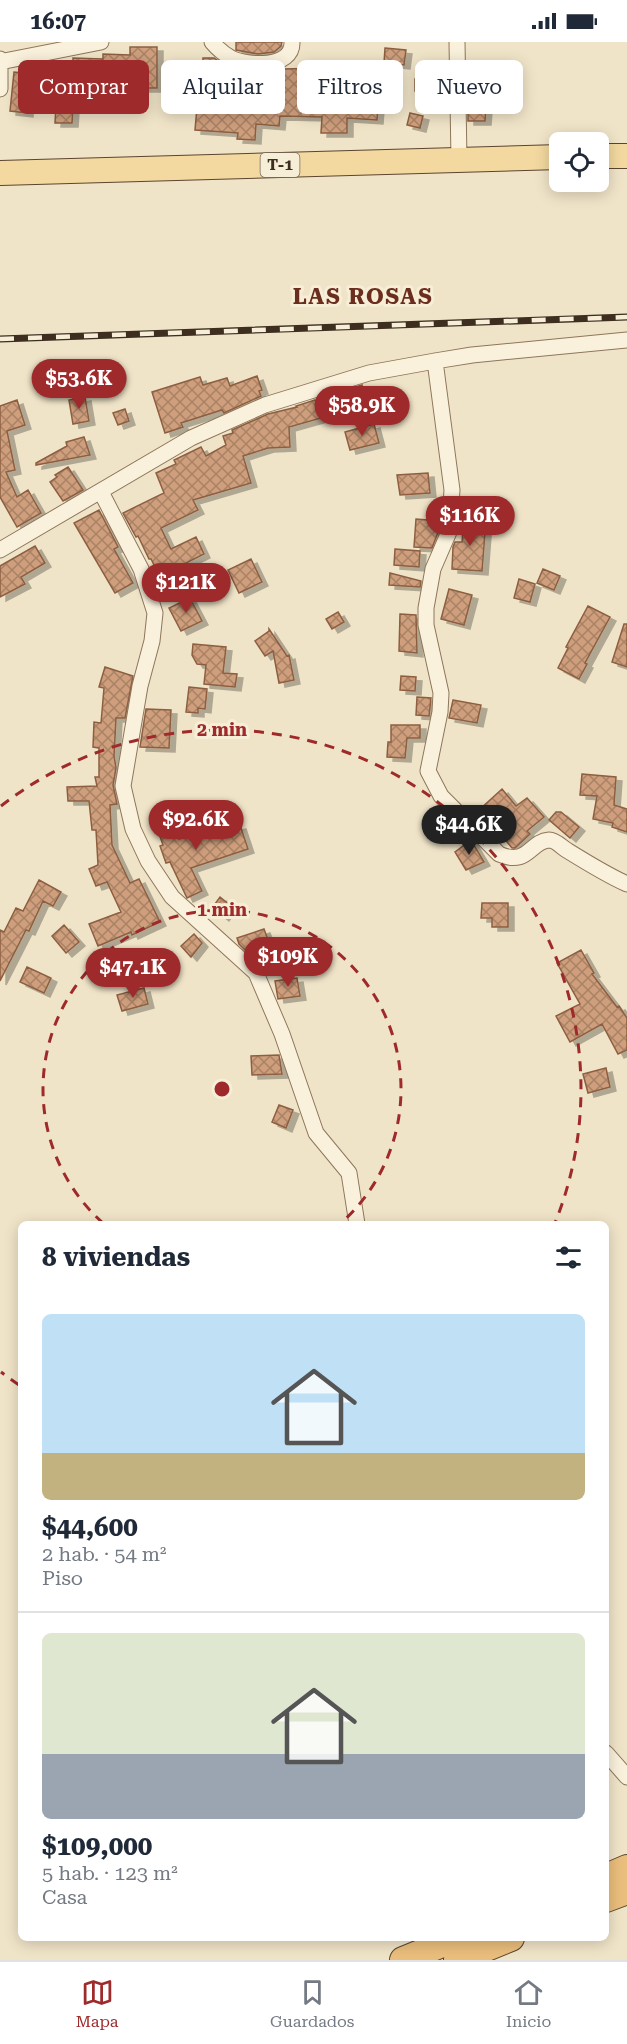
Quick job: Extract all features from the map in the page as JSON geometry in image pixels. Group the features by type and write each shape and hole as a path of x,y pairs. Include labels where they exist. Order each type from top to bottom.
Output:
{"highway":[{"path":"609,1875 627,1868"},
{"path":"609,1898 627,1891"},
{"path":"403,1960 450,1941"},
{"path":"457,1960 504,1941"}],"main road":[{"path":"609,156 627,156"},
{"name":"T-1","path":"0,173 549,158"}],"street":[{"path":"0,89 0,61 101,42"},
{"path":"212,42 230,57 263,63 282,60 291,51 292,42"},
{"path":"457,42 459,160"},
{"path":"0,550 191,438 265,405 369,373 435,361 627,340"},
{"path":"435,361 452,490 449,532 433,569 426,608 426,625 441,693 440,712 429,765 430,777 448,804 499,854 507,858 521,856 542,842 554,841 604,873 627,884"},
{"path":"101,492 141,569 155,613 152,641 140,686 123,786 133,829 148,861 172,897 256,973 282,1034 316,1133 349,1173 357,1221"},
{"path":"609,1756 627,1777"}],"building":[{"path":"236,42 282,42 274,52 258,54 236,50"},
{"path":"130,47 157,47 157,88 149,88 149,60 73,60 73,58 103,59 103,54 130,55"},
{"path":"385,48 406,50 404,65 403,60 384,60"},
{"path":"203,58 214,58 217,60 203,60"},
{"path":"285,69 297,69 297,114 377,114 377,120 347,118 347,133 321,133 322,117 280,116 279,126 256,124 255,140 237,139 238,133 195,130 196,114 285,114"},
{"path":"14,72 18,72 18,112 10,111"},
{"path":"410,113 423,116 420,128 407,125"},
{"path":"55,114 73,114 72,123 55,123"},
{"path":"468,114 486,114 485,121 468,121"},
{"path":"257,376 262,390 259,391 261,396 224,413 222,410 181,423 183,427 165,433 152,392 200,377 203,385 227,378 230,386"},
{"path":"362,385 365,399 339,405 336,393"},
{"path":"85,397 89,421 73,424 69,400"},
{"path":"17,400 25,425 7,431 15,470 6,472 17,497 28,490 41,513 17,527 0,497 0,406"},
{"path":"315,400 321,418 289,427 290,447 268,448 243,456 251,483 193,500 198,510 161,528 171,549 196,537 204,554 178,567 181,574 163,583 123,513 164,493 156,473 176,464 174,460 201,447 206,456 226,445 223,436 233,433 232,430 268,414"},
{"path":"125,409 129,421 118,425 113,413"},
{"path":"374,424 379,443 350,450 345,432"},
{"path":"84,437 90,455 36,465 67,446 66,442"},
{"path":"68,467 83,490 63,501 50,482 57,477 55,475"},
{"path":"428,473 430,493 400,495 397,475"},
{"path":"99,510 118,547 114,549 133,583 115,593 74,523"},
{"path":"416,519 439,521 432,548 414,547"},
{"path":"464,519 486,520 482,571 452,569 453,547 455,542 462,542"},
{"path":"35,546 45,563 21,577 25,584 0,597 0,566"},
{"path":"395,549 420,551 419,567 394,565"},
{"path":"251,559 262,582 239,593 228,570"},
{"path":"543,569 560,576 554,590 537,583"},
{"path":"390,573 421,581 420,587 389,585"},
{"path":"519,579 535,584 530,602 514,598"},
{"path":"449,589 472,595 464,625 441,619"},
{"path":"190,598 202,621 181,631 169,608"},
{"path":"588,606 610,617 579,679 558,668 568,648 566,647"},
{"path":"338,612 344,622 332,629 326,619"},
{"path":"400,614 416,615 417,653 399,651"},
{"path":"624,624 627,624 627,667 612,662"},
{"path":"269,629 287,656 289,655 294,680 279,683 273,651 265,656 255,641"},
{"path":"193,644 226,647 223,673 237,674 235,687 204,684 206,665 197,664 192,655"},
{"path":"105,667 133,676 125,718 116,718 114,756 116,768 113,785 117,804 110,805 112,845 130,883 139,879 160,922 132,935 131,932 98,946 89,924 121,912 107,882 96,886 89,869 98,865 96,830 92,830 89,801 68,801 67,787 97,786 95,777 99,777 99,748 93,747 94,722 101,723 104,688 99,687"},
{"path":"401,676 416,677 415,691 400,690"},
{"path":"189,687 207,689 205,709 198,708 198,713 186,712"},
{"path":"417,697 431,698 429,716 416,715"},
{"path":"453,700 481,705 477,723 449,718"},
{"path":"146,709 171,710 169,748 140,747"},
{"path":"391,725 420,725 420,738 407,738 405,758 387,757 388,742 391,742"},
{"path":"582,774 616,777 614,805 627,809 627,832 612,827 613,823 593,819 597,796 580,795"},
{"path":"502,789 516,806 527,798 544,817 527,831 530,834 515,848 512,848 479,810"},
{"path":"556,812 561,812 579,827 570,838 549,820"},
{"path":"171,815 179,839 188,836 190,840 240,825 248,849 191,868 202,891 187,898 170,862 166,863 160,846 163,845 154,820"},
{"path":"471,840 484,862 466,870 455,852"},
{"path":"39,880 61,892 53,906 43,901 29,931 26,930 0,981 0,930 4,932 16,908 23,911"},
{"path":"220,897 231,906 223,917 212,908"},
{"path":"482,903 508,903 508,927 492,927 492,918 481,918"},
{"path":"64,925 79,942 66,953 52,936"},
{"path":"264,929 270,945 247,952 239,944 237,938"},
{"path":"194,934 202,943 191,957 181,946"},
{"path":"581,950 594,973 592,974 627,1018 627,1050 618,1054 602,1024 570,1042 556,1016 580,1004 557,963"},
{"path":"27,967 51,978 44,993 20,982"},
{"path":"297,978 300,996 278,999 275,981"},
{"path":"144,988 148,1004 122,1011 117,995"},
{"path":"279,1055 282,1074 252,1075 251,1056"},
{"path":"606,1068 610,1087 588,1093 583,1074"},
{"path":"279,1105 293,1110 286,1128 272,1122"}],"railway":[{"path":"0,339 627,317"}],"district":[{"name":"LAS ROSAS","path":"363,296"}]}
